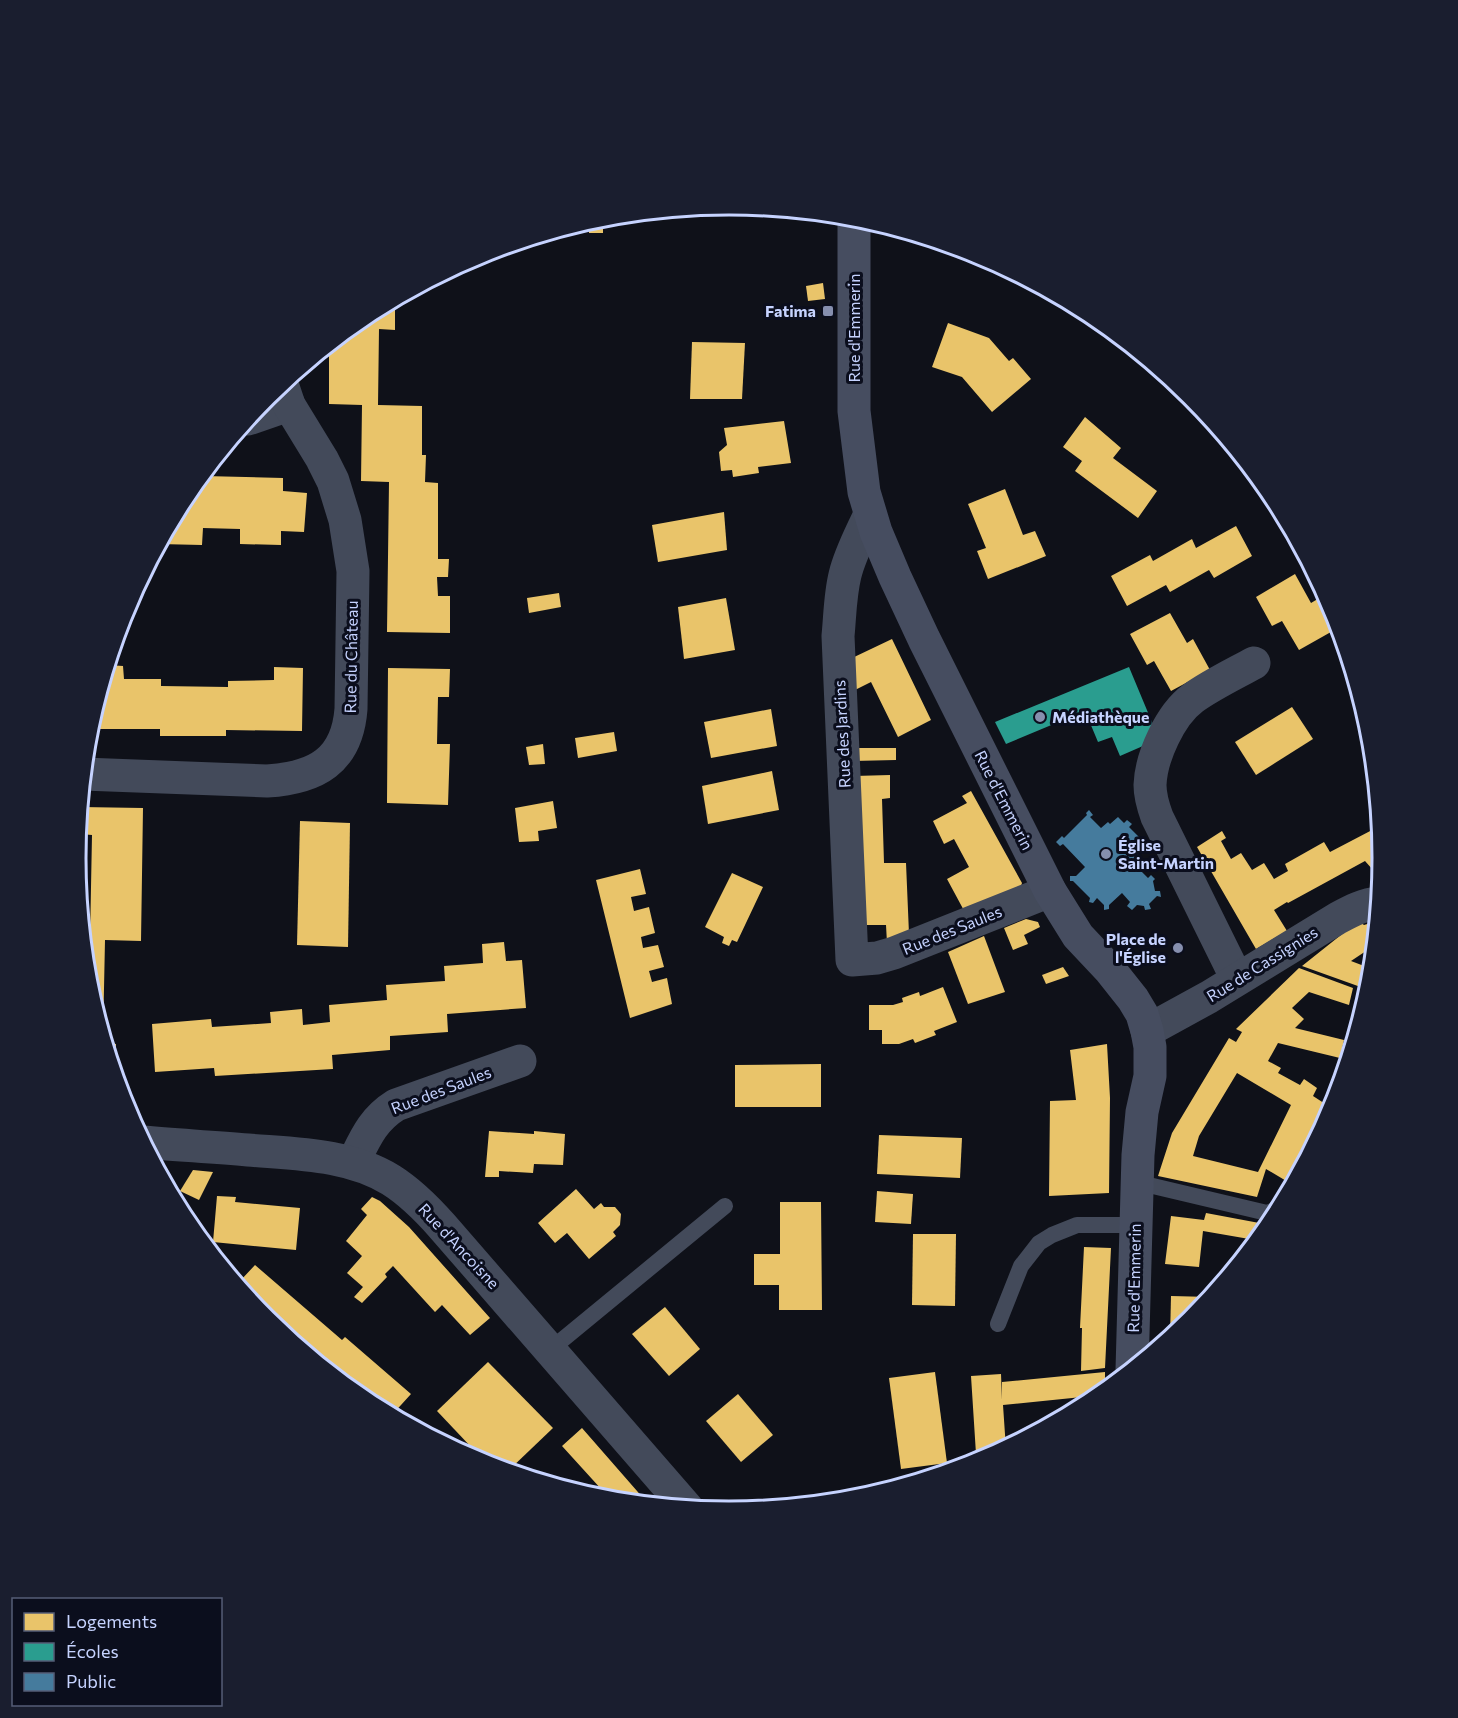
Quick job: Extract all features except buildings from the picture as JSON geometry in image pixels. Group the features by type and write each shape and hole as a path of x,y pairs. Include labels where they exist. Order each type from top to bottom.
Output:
{"main road":[{"name":"Rue d'Emmerin","path":"854,228 854,411 864,492 884,553 924,639 1050,891 1078,936 1133,999 1142,1014 1147,1031 1150,1047 1150,1076 1139,1133 1132,1361"}],"street":[{"name":"Rue du Château","path":"91,774 256,781 290,780 305,775 329,761 336,756 345,741 350,727 351,710 353,571 350,544 333,481 286,395"},
{"name":"Rue des Jardins","path":"852,960 838,636 845,574 870,514"},
{"path":"1237,979 1156,817 1151,800 1150,784 1158,750 1179,712 1193,698 1254,663"},
{"name":"Rue des Saules","path":"852,960 877,958 894,953 1050,891"},
{"name":"Rue de Cassignies","path":"1147,1031 1209,997 1338,918 1371,903"},
{"name":"Rue des Saules","path":"353,1163 374,1124 383,1113 396,1105 520,1061"},
{"name":"Rue d'Ancoisne","path":"151,1143 308,1155 353,1163 391,1180 424,1207 473,1261 681,1500"}],"lane":[{"path":"1136,1182 1266,1214"},
{"path":"550,1350 725,1206"},
{"path":"998,1324 1021,1266 1039,1243 1077,1225 1135,1225"}],"place":[{"name":"Fatima","path":"828,311"},
{"name":"Médiathèque","path":"1040,717"},
{"name":"Église Saint-Martin","path":"1106,854"},
{"name":"Place de l'Église","path":"1178,948"}]}
